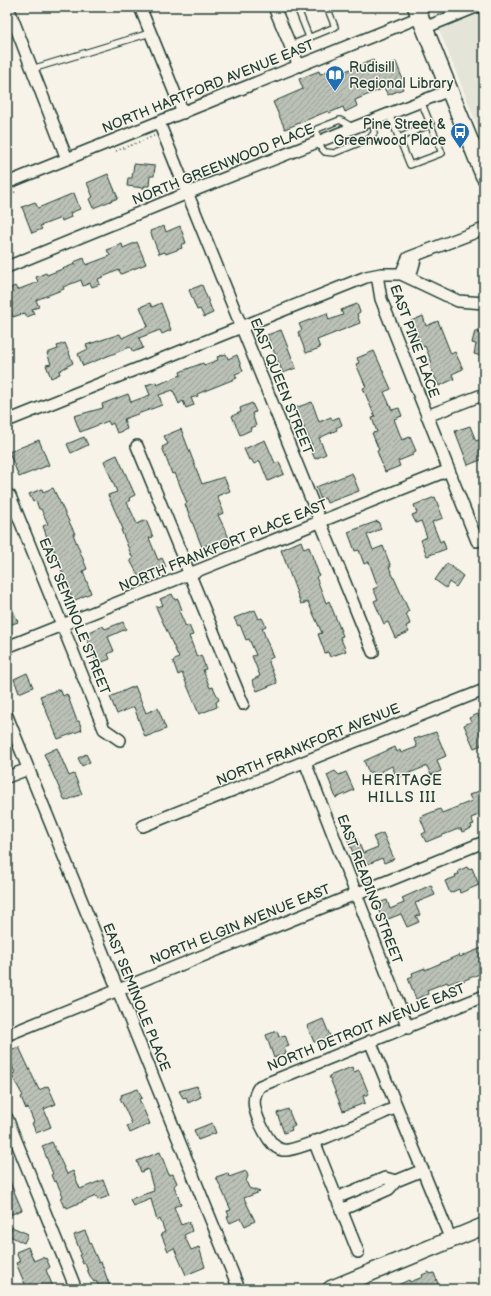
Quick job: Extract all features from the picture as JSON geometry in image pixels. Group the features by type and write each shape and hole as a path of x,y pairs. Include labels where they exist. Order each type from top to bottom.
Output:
{"main road":[{"path":"420,17 484,176"},
{"path":"331,1289 484,1226"}],"street":[{"path":"8,7 67,159"},
{"path":"140,7 183,113"},
{"path":"274,7 299,66"},
{"name":"NORTH HARTFORD AVENUE EAST","path":"7,183 67,159 161,128 183,113 420,17 469,8"},
{"name":"NORTH GREENWOOD PLACE","path":"7,267 188,193 450,90"},
{"name":"EAST QUEEN STREET","path":"161,128 373,652"},
{"path":"405,276 408,258 481,230"},
{"path":"7,421 356,280 377,275 405,276 458,301 484,303"},
{"name":"EAST PINE PLACE","path":"377,275 381,299 477,542 484,538"},
{"name":"EAST PINE PLACE","path":"427,416 482,395"},
{"path":"137,446 243,704"},
{"name":"NORTH FRANKFORT PLACE EAST","path":"7,647 449,470"},
{"name":"EAST SEMINOLE STREET","path":"10,496 104,729 120,740"},
{"name":"NORTH FRANKFORT AVENUE","path":"143,826 483,692"},
{"name":"EAST SEMINOLE PLACE","path":"7,716 239,1289"},
{"name":"EAST READING STREET","path":"305,762 408,1028"},
{"path":"7,778 28,769"},
{"name":"NORTH ELGIN AVENUE EAST","path":"7,1035 484,842"},
{"name":"NORTH DETROIT AVENUE EAST","path":"314,1141 285,1151 274,1146 256,1113 254,1099 260,1086 370,1041 408,1028 484,996"},
{"path":"370,1041 451,1240"},
{"path":"358,1252 314,1141 397,1107"},
{"path":"7,1118 76,1289"},
{"path":"341,1210 390,1189 396,1181 423,1170"},
{"path":"336,1198 385,1178 396,1181"}],"lane":[{"path":"297,7 309,37"},
{"path":"290,44 335,27 327,7"},
{"path":"32,69 150,33"},
{"path":"389,114 410,165 442,152 422,101"},
{"path":"317,143 325,152 334,153 369,139 374,133 374,120"},
{"path":"399,138 431,124"}],"shaded area":[{"path":"430,7 484,7 484,142"}],"building":[{"name":"Rudisill Regional Library","path":"373,60 378,69 396,62 403,80 400,81 403,89 388,95 384,88 355,100 357,106 345,112 343,107 329,113 328,111 285,129 273,102 303,89 299,79 319,71 320,74 341,66 343,72"},
{"path":"134,164 155,166 154,176 150,176 149,186 144,186 144,188 127,186 128,178 132,178"},
{"path":"108,174 118,198 93,208 89,199 93,197 87,183"},
{"path":"74,193 80,209 70,213 71,217 62,221 61,218 40,226 42,229 32,233 22,207 35,202 38,208"},
{"path":"164,226 166,232 180,226 186,243 181,245 182,248 166,254 165,252 159,254 150,231"},
{"path":"137,242 146,264 121,274 119,270 98,279 100,284 92,287 90,283 83,286 81,280 63,287 64,289 36,300 39,307 32,309 34,314 27,317 25,313 13,317 7,301 7,290 15,286 17,290 38,282 36,277 46,273 47,275 75,264 74,262 84,258 86,265 110,256 107,250 122,244 123,248"},
{"path":"202,285 213,313 204,317 200,309 197,310 189,290"},
{"path":"150,303 152,307 161,303 171,330 162,334 160,330 139,338 143,348 133,352 130,347 83,366 78,354 88,349 86,345 120,334 122,338 148,326 140,307"},
{"path":"357,304 360,312 357,314 360,323 317,340 320,348 306,353 298,332 302,330 299,324 327,313 329,320 343,315 341,310"},
{"path":"423,316 426,326 438,321 451,354 455,352 463,369 452,374 454,379 439,386 429,364 432,363 425,346 422,347 411,321"},
{"path":"482,325 484,326 484,357 474,354 476,344 472,343 475,331 480,333"},
{"path":"281,330 296,368 283,373 267,335"},
{"path":"65,343 73,363 59,371 60,374 51,378 46,365 51,364 47,353 58,349 57,346"},
{"path":"374,351 391,389 384,392 392,410 399,408 402,416 394,419 402,440 410,437 416,451 412,453 413,455 398,461 400,466 385,472 377,451 379,450 372,433 377,432 372,418 375,417 363,388 366,387 356,364 359,363 357,358"},
{"path":"226,354 228,359 237,355 243,371 235,374 237,378 197,394 198,396 191,398 194,405 186,408 183,401 179,404 173,390 159,395 162,405 124,419 127,429 117,433 113,423 110,425 108,421 80,432 74,416 103,408 102,404 128,394 131,402 150,395 146,385 156,382 157,385 181,375 180,372 203,363 204,365 218,360 217,357"},
{"path":"312,402 319,422 331,417 332,420 339,417 342,425 336,428 337,430 319,438 326,454 315,459 309,446 312,445 295,408"},
{"path":"252,403 256,412 252,413 256,426 240,435 232,416 241,412 240,408"},
{"path":"470,426 476,441 481,439 484,448 480,449 483,459 468,465 455,431"},
{"path":"181,429 202,484 224,477 230,491 217,496 224,513 218,515 231,542 209,551 207,545 202,547 185,504 187,503 175,473 172,474 162,447 168,444 164,436"},
{"path":"84,437 88,445 71,453 67,444"},
{"path":"39,440 49,465 19,477 9,452"},
{"path":"265,440 275,463 279,462 284,474 268,481 260,461 254,464 251,459 249,460 244,449"},
{"path":"117,455 135,495 129,498 130,501 127,502 137,524 146,520 153,537 149,538 158,560 162,558 166,567 139,577 130,560 133,559 121,530 123,529 108,495 117,492 104,461"},
{"path":"352,473 359,491 327,503 325,498 321,500 316,487"},
{"path":"53,488 75,534 73,534 87,569 83,571 91,593 73,601 51,542 49,543 43,526 48,524 36,501 33,502 29,494 42,489 43,492"},
{"path":"435,497 443,518 432,522 440,542 443,540 446,549 427,556 421,540 427,537 421,521 416,523 412,515 417,513 414,505"},
{"path":"378,521 381,529 367,535 373,550 383,546 391,567 389,567 409,611 406,613 410,624 406,626 409,632 395,638 388,622 384,624 374,601 378,599 373,589 378,587 369,562 364,564 359,550 355,551 348,532"},
{"path":"301,541 304,549 309,547 319,575 316,577 326,603 329,601 343,636 340,637 346,651 330,657 328,652 325,653 318,634 322,633 308,602 301,604 281,550"},
{"path":"447,563 463,576 456,587 449,582 446,588 435,580"},
{"path":"172,594 175,600 178,599 182,610 179,611 186,627 189,625 193,635 189,636 197,657 201,655 206,669 203,670 210,688 213,687 219,700 216,702 217,707 199,714 182,673 178,675 173,661 179,658 156,607 163,605 160,599"},
{"path":"7,597 18,622 7,626"},
{"path":"255,610 259,619 262,618 266,626 262,628 273,657 268,660 277,683 257,691 252,680 260,676 252,656 256,655 249,639 246,640 240,625 238,626 234,618"},
{"path":"123,622 126,629 108,637 114,651 108,654 110,659 97,664 85,634 103,626 105,629"},
{"path":"27,673 33,687 19,693 14,679"},
{"path":"135,686 146,713 158,708 166,729 145,737 134,707 117,714 110,697"},
{"path":"60,689 63,696 67,694 82,730 58,739 40,696"},
{"path":"478,714 484,730 484,744 474,748 464,725 471,722 469,718"},
{"path":"436,732 446,756 437,760 441,771 431,775 427,766 397,778 392,766 374,775 372,771 369,773 364,761 395,747 397,752 400,750 401,753 417,747 414,739"},
{"path":"57,748 69,776 74,774 82,794 65,801 44,754"},
{"path":"86,754 90,762 82,766 78,758"},
{"path":"335,771 339,775 346,772 354,790 336,798 327,775"},
{"path":"484,789 484,813 471,818 474,824 471,825 472,828 462,832 461,829 458,829 426,842 422,834 426,832 420,817 440,809 442,813 472,801 469,795"},
{"path":"354,832 363,853 378,847 373,837 383,833 394,859 384,863 382,858 359,868 346,835"},
{"path":"467,867 468,869 472,868 479,885 460,893 459,889 450,893 445,881 456,877 455,875 459,874 458,871"},
{"path":"431,885 435,895 415,903 420,915 416,916 419,922 407,927 401,914 383,921 376,904 387,900 390,909 404,903 402,898"},
{"path":"484,947 484,972 460,982 459,980 448,984 447,982 427,990 428,994 416,999 408,978 413,976 412,973 425,968 425,970 459,955 460,957"},
{"path":"323,1019 330,1036 326,1038 327,1040 320,1043 319,1041 314,1042 307,1026"},
{"path":"277,1031 279,1037 285,1035 289,1046 284,1048 286,1053 274,1058 266,1035"},
{"path":"19,1047 39,1090 48,1086 56,1104 44,1109 51,1127 36,1133 32,1123 34,1122 21,1097 23,1096 11,1074 15,1073 7,1054 7,1051"},
{"path":"352,1067 354,1072 359,1070 369,1094 363,1096 365,1103 343,1111 329,1076"},
{"path":"197,1086 201,1097 188,1103 186,1097 183,1098 179,1091"},
{"path":"138,1089 142,1098 139,1099 150,1124 130,1133 127,1126 132,1124 120,1098 122,1097 121,1095"},
{"path":"288,1109 295,1126 291,1127 292,1130 284,1133 277,1113"},
{"path":"212,1123 216,1133 198,1140 194,1130"},
{"path":"52,1142 67,1174 73,1171 80,1189 103,1180 109,1196 98,1200 96,1196 67,1208 66,1206 64,1207 60,1198 63,1196 56,1181 54,1182 51,1175 53,1174 42,1146"},
{"path":"160,1152 169,1175 173,1174 177,1183 174,1186 181,1204 174,1207 181,1225 189,1222 192,1231 184,1235 191,1250 199,1247 205,1267 186,1275 174,1248 168,1251 161,1234 165,1232 160,1219 157,1221 151,1199 133,1206 130,1199 154,1191 148,1169 141,1172 137,1161"},
{"path":"246,1171 248,1176 246,1181 249,1188 260,1192 244,1198 255,1221 245,1226 241,1218 230,1223 227,1217 229,1216 227,1211 231,1210 216,1177 228,1173 229,1177"},
{"path":"7,1175 22,1210 7,1216"},
{"path":"12,1227 28,1234 24,1243 8,1235"},
{"path":"85,1231 99,1263 101,1262 111,1289 100,1289 96,1281 94,1282 90,1277 85,1263 83,1264 74,1235"},
{"path":"28,1247 34,1261 43,1257 44,1259 46,1258 50,1267 46,1270 54,1289 27,1289 16,1263 20,1262 16,1252"},
{"path":"429,1272 430,1274 434,1273 440,1289 389,1289 409,1280 410,1282 423,1277 422,1275"}],"place":[{"name":"Rudisill Regional Library","path":"335,92"},
{"name":"Pine Street & Greenwood Place","path":"460,149"}],"district":[{"name":"HERITAGE HILLS III","path":"402,788"}]}
